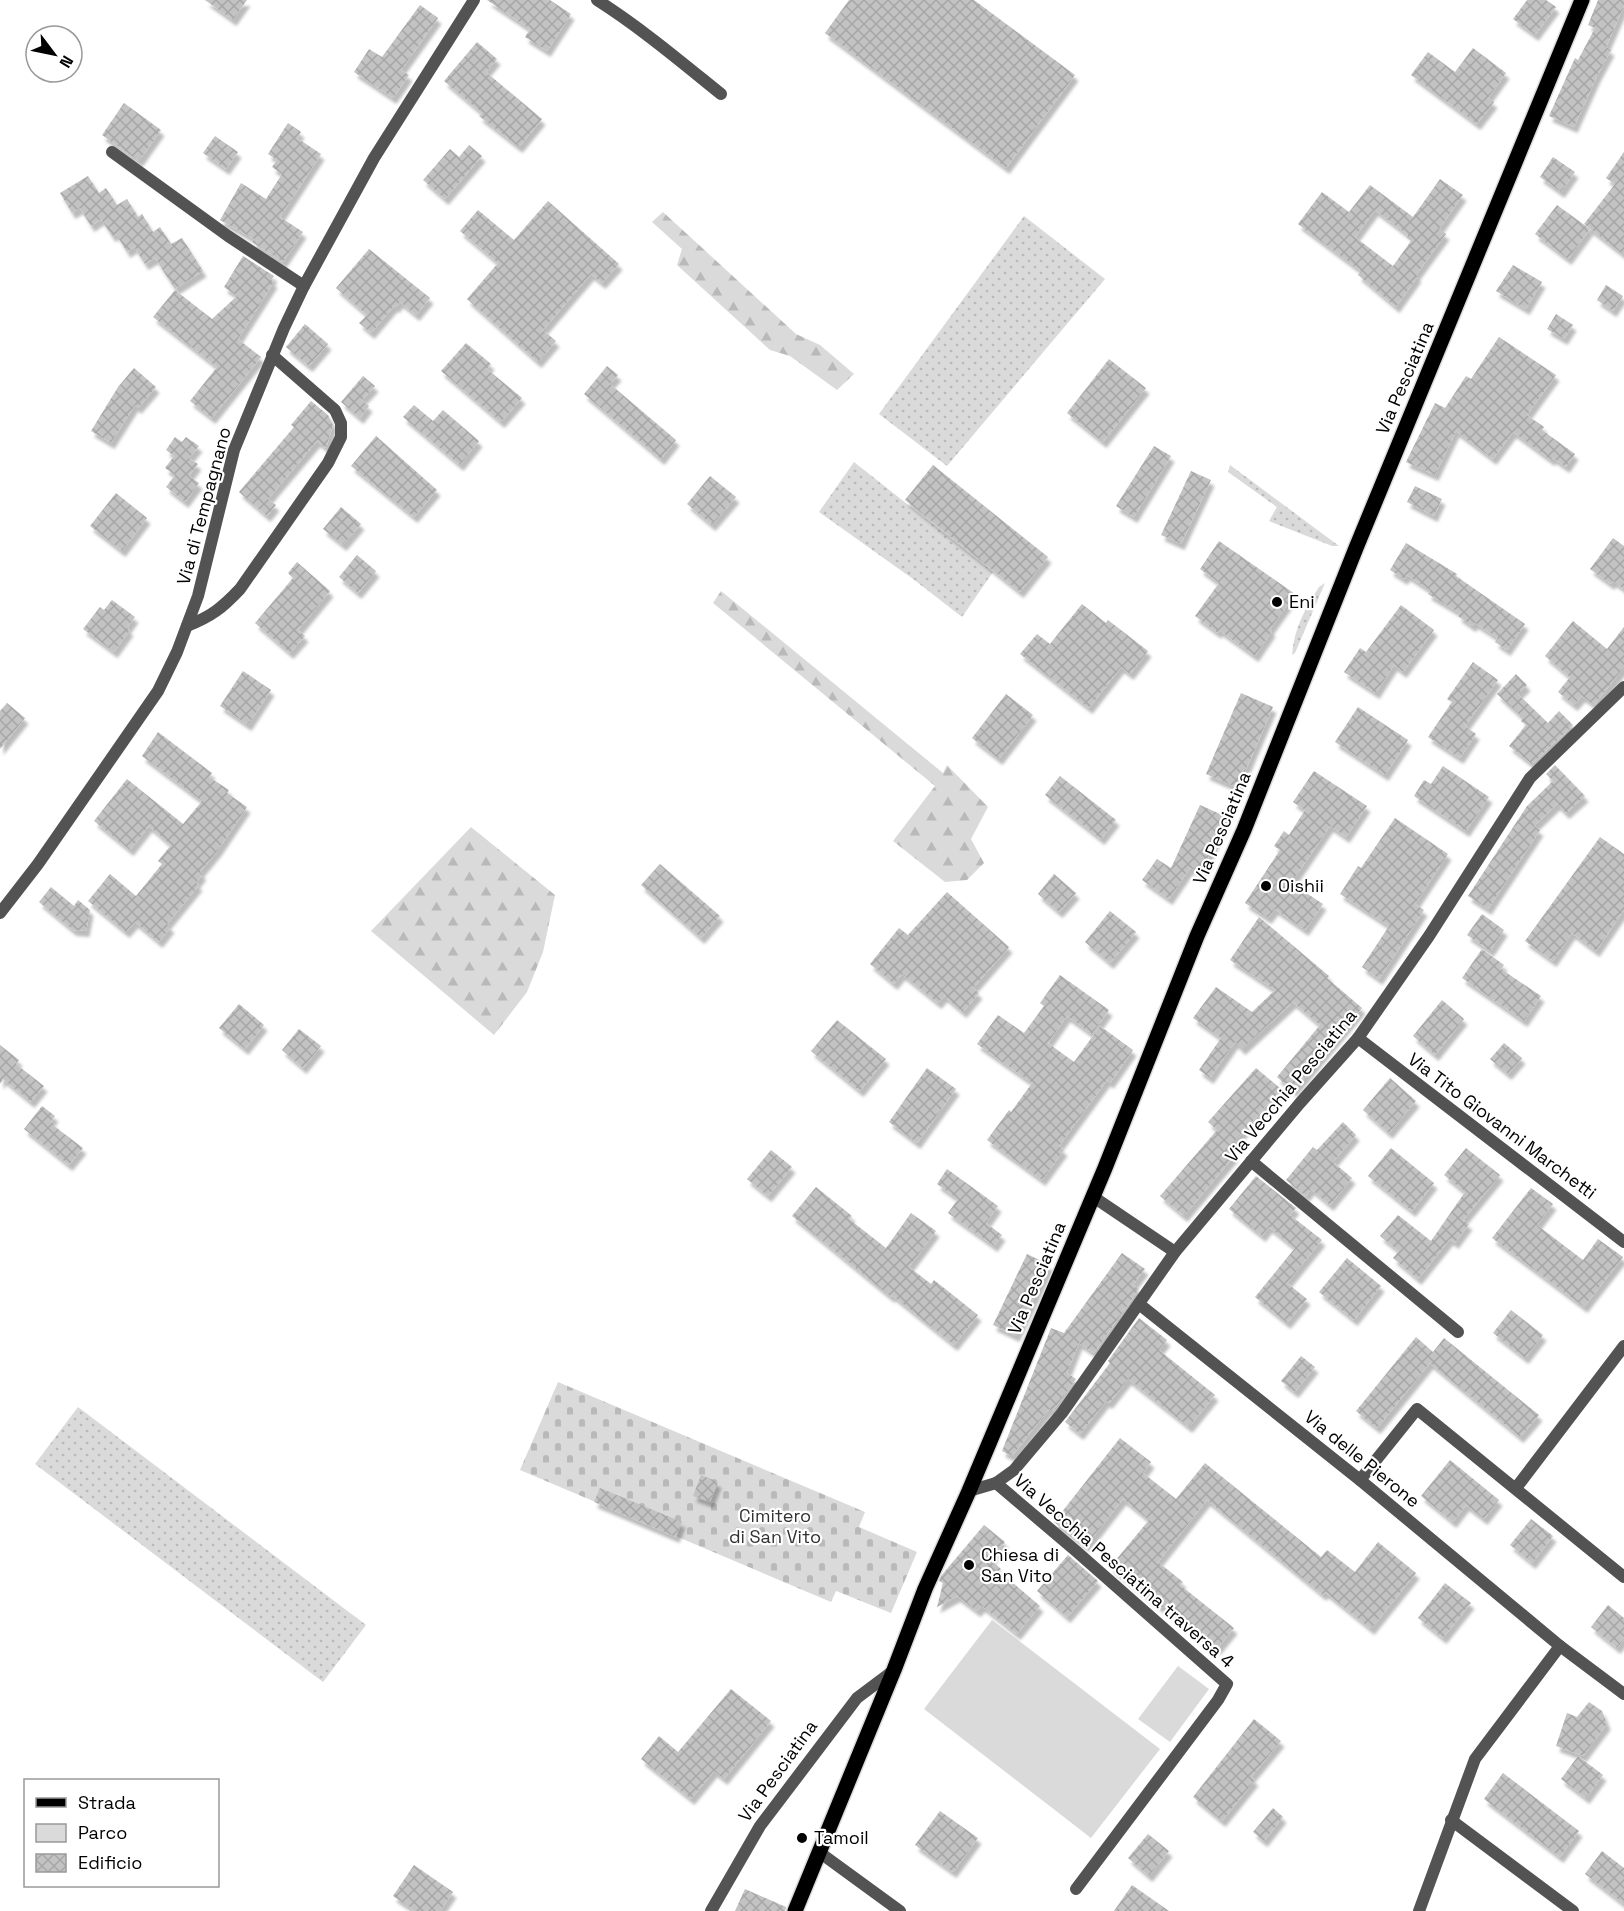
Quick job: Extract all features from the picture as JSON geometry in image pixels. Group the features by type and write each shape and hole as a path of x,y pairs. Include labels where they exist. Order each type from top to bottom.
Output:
{"main road":[{"name":"Via Pesciatina","path":"795,1911 929,1579 969,1491 1197,936 1244,830 1356,548 1582,0"}],"street":[{"name":"Via di Tempagnano","path":"0,913 38,864 158,691 177,652 198,596 234,450 272,355 304,286 374,158 474,0"},
{"path":"597,0 650,37 721,94"},
{"path":"112,152 228,236 304,286"},
{"path":"187,626 210,617 223,608 240,589 328,463 341,437 341,423 335,410 272,355"},
{"name":"Via Vecchia Pesciatina","path":"969,1491 996,1483 1014,1470 1062,1413 1175,1252 1358,1038 1429,936 1530,778 1624,687"},
{"name":"Via Tito Giovanni Marchetti","path":"1358,1038 1624,1242"},
{"path":"1251,1161 1458,1332"},
{"path":"1092,1196 1175,1252"},
{"name":"Via delle Pierone","path":"1139,1304 1360,1480 1560,1646 1624,1694"},
{"path":"1516,1488 1624,1346"},
{"path":"1360,1480 1417,1409 1624,1577"},
{"name":"Via Vecchia Pesciatina traversa 4","path":"996,1483 1227,1684 1218,1700 1076,1889"},
{"path":"1419,1911 1475,1759 1560,1646"},
{"name":"Via Pesciatina","path":"711,1911 760,1826 856,1698 894,1670"},
{"path":"1451,1820 1573,1911"},
{"path":"819,1852 900,1911"}],"green space":[{"path":"663,212 796,334 820,345 854,374 837,390 790,356 770,350 677,265 682,249 652,222"},
{"path":"1024,216 1105,279 947,466 879,414"},
{"path":"854,462 993,572 962,617 819,512"},
{"path":"1230,465 1339,546 1332,546 1269,521 1277,507 1228,472"},
{"path":"1325,583 1295,653 1292,655 1301,619 1319,587"},
{"path":"721,591 943,773 947,765 988,807 971,839 984,863 967,880 945,882 893,841 935,786 713,603"},
{"path":"471,827 555,895 543,952 527,992 494,1035 371,931"},
{"name":"Cimitero di San Vito","path":"558,1382 865,1512 859,1527 917,1552 891,1613 836,1591 831,1602 520,1470"},
{"path":"78,1407 366,1625 323,1682 35,1464"},
{"path":"992,1620 1160,1749 1091,1838 924,1709"},
{"path":"1178,1666 1209,1689 1170,1742 1138,1719"}],"building":[{"path":"205,0 247,0 233,20"},
{"path":"487,0 550,0 571,14 547,51 525,37 530,29"},
{"path":"849,0 974,0 1075,75 1006,168 825,33"},
{"path":"1527,0 1546,0 1556,7 1535,35 1513,19"},
{"path":"1598,0 1624,0 1624,6 1606,47 1611,50 1574,127 1549,116 1575,58 1578,60 1595,28 1588,25"},
{"path":"420,5 438,18 401,70 409,75 393,98 354,72 369,49 382,57"},
{"path":"477,42 497,59 486,72 542,119 519,147 479,116 482,113 444,81"},
{"path":"1473,48 1506,73 1488,98 1494,102 1477,124 1411,75 1428,52 1455,72"},
{"path":"124,103 161,130 139,161 102,135"},
{"path":"288,123 301,132 297,138 321,154 280,217 303,232 283,262 252,242 254,239 220,220 241,183 266,199 282,174 272,167 277,160 268,154"},
{"path":"215,136 238,152 226,169 203,153"},
{"path":"469,145 482,156 445,199 423,180 450,149 459,157"},
{"path":"1624,152 1624,255 1584,224 1615,184 1606,178"},
{"path":"1553,157 1575,172 1561,192 1540,177"},
{"path":"88,176 99,193 106,188 117,205 127,199 138,217 142,214 153,232 160,227 171,244 182,238 203,271 175,289 155,258 145,264 134,247 127,252 116,234 112,236 101,219 91,226 80,208 72,213 60,193"},
{"path":"1440,179 1463,195 1439,229 1446,234 1396,307 1358,275 1361,271 1298,224 1322,192 1349,212 1370,185 1413,217","holes":["1375,210 1408,235 1407,238 1411,241 1393,266 1355,237"]},
{"path":"548,201 619,264 602,283 591,274 543,330 556,341 538,362 467,299 498,263 460,231 478,210 514,240"},
{"path":"1557,205 1590,229 1568,259 1535,234"},
{"path":"369,249 430,298 416,315 400,302 371,333 359,323 367,315 336,288"},
{"path":"243,256 274,276 271,280 274,282 238,339 261,357 212,418 190,401 217,367 153,317 175,290 212,319 237,296 224,287"},
{"path":"1513,265 1542,282 1526,309 1496,291"},
{"path":"1606,285 1623,296 1613,311 1597,300"},
{"path":"1556,314 1573,325 1564,339 1547,329"},
{"path":"305,324 328,344 309,366 286,347"},
{"path":"1499,337 1556,375 1527,415 1544,427 1542,430 1575,454 1566,467 1553,458 1551,460 1513,432 1493,459 1456,431 1435,475 1406,462 1435,403 1445,408 1466,376 1471,379"},
{"path":"466,343 491,364 487,369 522,398 501,422 441,371"},
{"path":"1109,359 1146,388 1103,442 1067,413"},
{"path":"607,366 618,375 610,384 676,440 661,459 584,394"},
{"path":"134,368 156,387 138,408 135,405 111,443 91,431 118,387"},
{"path":"363,376 375,386 362,400 369,406 360,418 341,402"},
{"path":"311,401 328,415 333,425 326,448 317,441 268,499 276,505 267,516 239,492 294,427 291,425"},
{"path":"414,405 433,421 443,410 479,441 460,465 403,417"},
{"path":"376,436 437,490 414,517 351,466"},
{"path":"175,437 182,442 186,437 199,446 189,458 198,464 189,476 199,483 185,502 166,487 175,475 165,468 174,456 166,450"},
{"path":"1154,446 1171,456 1134,517 1116,506"},
{"path":"933,465 1048,557 1020,592 905,500"},
{"path":"1191,471 1211,480 1181,544 1161,535"},
{"path":"710,476 736,497 712,525 687,504"},
{"path":"1415,486 1442,499 1434,516 1407,502"},
{"path":"116,493 147,518 122,551 90,526"},
{"path":"341,507 361,524 343,545 323,529"},
{"path":"1613,538 1624,546 1624,589 1613,581 1611,584 1590,569"},
{"path":"1219,541 1295,594 1270,629 1272,631 1255,656 1195,616 1219,583 1200,569"},
{"path":"1406,543 1457,574 1456,576 1525,624 1507,650 1495,642 1498,638 1475,623 1472,626 1458,616 1460,613 1428,594 1430,590 1407,575 1404,579 1390,570"},
{"path":"357,555 376,571 358,593 339,577"},
{"path":"297,562 330,591 298,630 305,636 290,653 255,623 293,578 288,573"},
{"path":"112,600 135,617 127,628 130,630 114,652 83,629 100,607 104,610"},
{"path":"1082,604 1106,623 1108,620 1148,651 1130,674 1121,667 1089,708 1020,654 1037,634 1050,644"},
{"path":"1401,605 1434,630 1403,672 1394,665 1376,693 1344,672 1360,648 1366,652"},
{"path":"1573,621 1607,649 1624,627 1624,667 1594,705 1582,696 1574,705 1558,692 1570,677 1545,656"},
{"path":"1473,662 1498,680 1465,726 1476,734 1460,758 1428,737 1452,702 1447,699"},
{"path":"243,671 271,690 248,725 220,706"},
{"path":"1516,674 1527,685 1518,694 1548,723 1559,711 1573,725 1532,764 1509,746 1526,725 1521,721 1523,718 1497,694"},
{"path":"1241,693 1273,707 1238,788 1206,774"},
{"path":"1006,694 1033,715 999,759 972,738"},
{"path":"7,703 25,718 0,749 0,711"},
{"path":"1358,707 1408,740 1385,775 1335,742"},
{"path":"158,732 212,773 209,777 229,790 227,793 247,807 200,872 203,874 196,883 199,885 167,924 171,927 159,942 135,922 126,932 88,901 110,874 136,896 162,864 158,861 171,845 149,826 130,850 94,821 127,779 183,824 202,801 142,756"},
{"path":"1555,765 1585,796 1566,813 1557,804 1534,826 1540,830 1488,909 1468,896 1527,806 1553,781 1546,774"},
{"path":"1443,766 1489,797 1466,831 1414,796 1424,780 1431,784"},
{"path":"1314,771 1367,806 1346,837 1330,826 1291,883 1323,904 1305,930 1275,909 1268,918 1245,903 1280,850 1274,846 1284,831 1289,835 1305,810 1293,802"},
{"path":"1060,776 1116,820 1101,839 1045,795"},
{"path":"1200,805 1227,817 1201,873 1190,868 1169,899 1142,880 1157,859 1171,868"},
{"path":"1395,818 1448,854 1415,904 1424,910 1379,979 1362,967 1389,926 1340,894 1358,866 1361,868"},
{"path":"1600,837 1624,854 1624,910 1596,951 1572,933 1553,961 1525,941"},
{"path":"660,864 720,916 701,938 641,885"},
{"path":"1054,874 1076,893 1059,912 1038,894"},
{"path":"51,887 74,906 78,900 90,910 86,931 73,930 39,902"},
{"path":"947,892 1009,947 973,988 979,993 963,1012 944,996 938,1003 902,974 894,984 870,964 899,928 908,935"},
{"path":"1110,911 1136,932 1110,963 1085,942"},
{"path":"1482,914 1504,930 1490,951 1467,935"},
{"path":"1259,917 1329,976 1327,978 1362,1008 1293,1091 1277,1077 1320,1025 1293,1002 1242,1049 1235,1042 1210,1078 1199,1070 1221,1038 1193,1018 1216,987 1252,1012 1275,990 1230,960"},
{"path":"1482,949 1504,965 1501,969 1541,996 1524,1021 1462,978"},
{"path":"1060,975 1109,1010 1092,1034 1067,1016 1048,1043 1074,1062 1100,1026 1133,1050 1110,1083 1107,1080 1059,1146 1064,1150 1042,1180 987,1140 1032,1083 977,1044 998,1015 1024,1033 1044,1006 1040,1003"},
{"path":"1442,1000 1464,1019 1435,1055 1413,1036"},
{"path":"239,1004 264,1025 245,1049 219,1028"},
{"path":"837,1020 886,1059 860,1091 811,1051"},
{"path":"299,1029 321,1046 303,1068 282,1050"},
{"path":"1504,1043 1522,1058 1508,1074 1490,1059"},
{"path":"0,1045 19,1060 16,1064 44,1086 31,1102 3,1079 0,1084"},
{"path":"927,1068 956,1089 917,1143 889,1122"},
{"path":"1256,1068 1281,1089 1228,1149 1235,1155 1184,1216 1160,1196 1217,1130 1208,1122"},
{"path":"1390,1078 1416,1101 1389,1133 1363,1110"},
{"path":"42,1106 55,1116 51,1121 55,1124 54,1126 83,1148 69,1165 24,1129"},
{"path":"1343,1122 1356,1135 1333,1162 1352,1178 1330,1205 1311,1189 1306,1196 1286,1180 1313,1147 1317,1150"},
{"path":"1391,1148 1434,1183 1412,1211 1368,1176"},
{"path":"1466,1148 1500,1175 1463,1220 1469,1224 1455,1243 1450,1239 1418,1279 1393,1258 1399,1251 1380,1236 1398,1215 1431,1241 1465,1192 1444,1175"},
{"path":"771,1150 792,1167 768,1196 747,1179"},
{"path":"947,1169 998,1206 986,1223 1002,1235 994,1246 948,1213 958,1199 937,1184"},
{"path":"1256,1176 1296,1208 1290,1215 1322,1240 1287,1283 1307,1299 1287,1323 1255,1297 1295,1248 1269,1227 1262,1236 1229,1209"},
{"path":"816,1187 852,1216 849,1219 886,1248 911,1213 936,1231 909,1267 931,1284 934,1280 978,1315 954,1345 792,1216"},
{"path":"1531,1188 1553,1204 1537,1225 1583,1260 1598,1239 1623,1257 1584,1307 1492,1238"},
{"path":"1122,1253 1145,1269 1133,1285 1139,1289 1094,1353 1079,1343 1067,1373 1076,1379 1052,1412 1049,1409 1012,1456 1002,1451 1051,1328 1064,1333"},
{"path":"1027,1254 1050,1265 1016,1336 993,1325"},
{"path":"1347,1258 1381,1286 1354,1320 1319,1292"},
{"path":"1511,1310 1543,1335 1525,1358 1493,1333"},
{"path":"1139,1318 1167,1340 1159,1350 1215,1395 1189,1427 1128,1379 1109,1403 1106,1401 1080,1434 1065,1422 1110,1363 1108,1361"},
{"path":"1416,1337 1433,1352 1444,1338 1539,1415 1520,1437 1430,1363 1377,1428 1356,1411"},
{"path":"1301,1356 1315,1367 1295,1392 1281,1381"},
{"path":"1120,1438 1151,1462 1143,1473 1176,1499 1205,1463 1321,1557 1327,1550 1355,1572 1378,1542 1416,1573 1371,1629 1325,1592 1323,1595 1207,1500 1158,1562 1183,1582 1180,1585 1234,1628 1217,1649 1164,1606 1161,1608 1110,1567 1149,1520 1123,1499 1086,1546 1054,1522"},
{"path":"1450,1460 1499,1500 1484,1519 1466,1505 1453,1522 1421,1496"},
{"path":"701,1475 718,1482 710,1502 693,1496"},
{"path":"600,1488 682,1522 676,1537 594,1502"},
{"path":"1531,1519 1553,1536 1532,1563 1510,1545"},
{"path":"984,1525 1005,1542 991,1560 1001,1569 999,1571 1040,1606 1017,1634 982,1606 977,1611 957,1596 937,1607 943,1583 939,1581 941,1576"},
{"path":"1068,1555 1098,1581 1067,1617 1037,1591"},
{"path":"1445,1583 1471,1603 1443,1638 1418,1618"},
{"path":"1608,1605 1624,1618 1624,1639 1617,1648 1591,1627"},
{"path":"731,1689 771,1721 724,1779 714,1771 691,1799 641,1759 659,1736 678,1752"},
{"path":"1589,1702 1602,1711 1607,1724 1583,1756 1556,1746 1567,1713 1577,1717"},
{"path":"1254,1719 1281,1741 1251,1777 1255,1780 1222,1821 1193,1797"},
{"path":"1578,1756 1603,1775 1586,1798 1561,1779"},
{"path":"1503,1773 1579,1831 1560,1857 1484,1799"},
{"path":"1273,1808 1283,1817 1264,1841 1253,1832"},
{"path":"940,1811 978,1838 953,1872 915,1845"},
{"path":"1148,1834 1169,1851 1149,1876 1128,1858"},
{"path":"1602,1851 1624,1868 1624,1904 1585,1874"},
{"path":"414,1865 453,1892 440,1911 415,1911 393,1896"},
{"path":"1132,1885 1169,1911 1114,1911"},
{"path":"745,1889 786,1907 785,1911 735,1911"}],"place":[{"name":"Eni","path":"1277,602"},
{"name":"Oishii","path":"1266,886"},
{"name":"Chiesa di San Vito","path":"969,1565"},
{"name":"Tamoil","path":"802,1838"}]}
